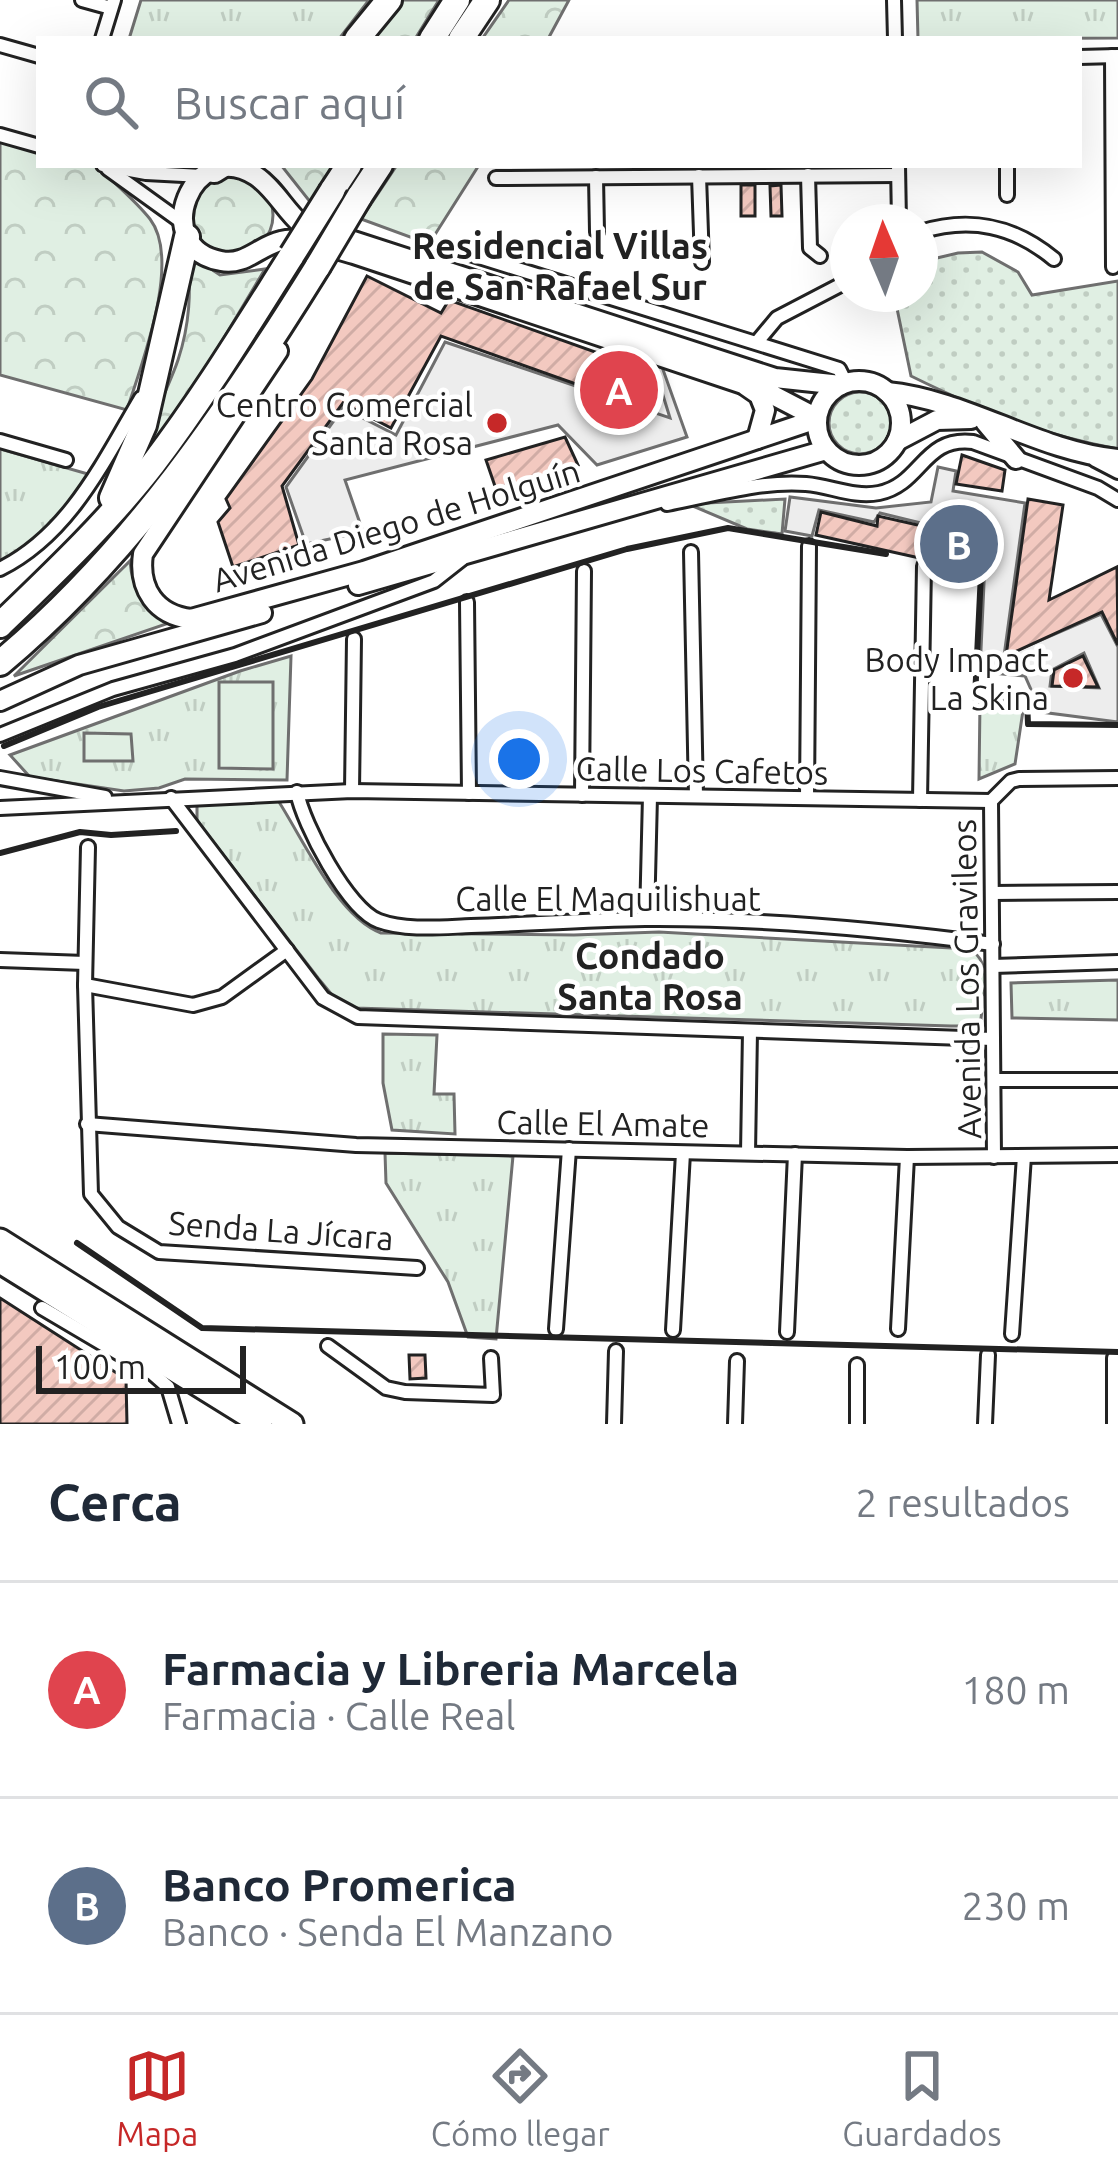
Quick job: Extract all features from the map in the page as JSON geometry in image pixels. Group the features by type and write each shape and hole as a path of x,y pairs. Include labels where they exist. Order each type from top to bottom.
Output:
{"highway":[{"path":"359,36 389,0"},
{"path":"434,36 457,0"},
{"path":"463,36 487,0"},
{"path":"2,623 80,546 162,452 347,168"},
{"path":"0,663 97,574 173,483 378,168"},
{"path":"80,546 126,470 144,425 185,230"}],"main road":[{"path":"817,419 785,398 354,254 292,239 249,258 221,261 207,256 185,230 186,196 212,170 254,174 301,224 712,360 796,383 864,382 887,392 937,400 983,421 1089,456 1118,459"},
{"path":"262,249 276,223 272,194"},
{"name":"Avenida Diego de Holguín","path":"317,268 290,332 143,554 141,570 148,595 177,617 204,615 364,571 817,419"},
{"path":"742,383 759,395 765,410 757,439"},
{"path":"843,384 824,399 817,419 826,450 842,462 861,465 885,456 897,440 937,420 983,421 1016,458"},
{"path":"887,392 900,414 897,440"},
{"name":"Avenida Diego de Holguín","path":"0,701 79,665 826,450"},
{"path":"0,1240 292,1424"},
{"path":"0,1262 261,1424"}],"street":[{"path":"82,0 112,4 104,36"},
{"path":"894,0 895,36"},
{"path":"0,45 36,55"},
{"path":"1082,57 1115,56 1113,267"},
{"path":"0,135 36,145"},
{"path":"107,168 185,230"},
{"path":"119,168 146,173 212,170"},
{"path":"1007,168 1007,195"},
{"path":"496,178 898,170 899,204"},
{"path":"808,175 809,248 820,256"},
{"path":"699,176 702,262"},
{"path":"596,177 597,232"},
{"path":"938,227 1003,228 1030,240 1054,259"},
{"path":"447,247 839,369 843,384"},
{"path":"757,342 777,318 830,290"},
{"path":"0,569 38,544 79,504 158,371"},
{"path":"0,441 67,460"},
{"path":"613,514 800,483 877,494 906,481 931,452 951,441 973,442 1098,488 1118,500"},
{"path":"1089,456 1118,472"},
{"path":"807,798 809,546"},
{"path":"692,552 696,796"},
{"path":"0,735 113,689 235,655 434,581 466,555"},
{"path":"920,800 924,566"},
{"path":"582,795 584,571"},
{"path":"467,602 469,793"},
{"path":"352,791 354,639"},
{"name":"Calle Los Cafetos","path":"0,778 125,801"},
{"path":"991,801 1019,779 1118,778"},
{"name":"Calle Los Cafetos","path":"0,808 352,791 991,801"},
{"name":"Calle El Maquilishuat","path":"297,793 301,813 339,879 356,904 380,922 450,926 647,919 843,927 992,944"},
{"path":"647,919 650,796"},
{"path":"171,798 329,1004 358,1017 993,1040"},
{"name":"Avenida Los Gravileos","path":"991,801 994,1156"},
{"path":"87,1124 88,847"},
{"path":"992,893 1118,892"},
{"path":"85,985 193,1005 222,997 286,950"},
{"path":"0,960 86,963"},
{"path":"993,966 1118,962"},
{"path":"748,1153 750,1031"},
{"path":"994,1080 1118,1080"},
{"name":"Calle El Amate","path":"87,1124 356,1145 907,1157 1118,1155"},
{"name":"Senda La Jícara","path":"87,1124 91,1194 118,1227 160,1252 417,1268"},
{"path":"556,1329 569,1149"},
{"path":"673,1330 683,1153"},
{"path":"787,1332 795,1154"},
{"path":"1012,1334 1024,1156"},
{"path":"898,1329 907,1157"},
{"path":"42,1307 152,1372 168,1387 179,1424"},
{"path":"328,1346 386,1388 405,1392 493,1395 491,1358"},
{"path":"614,1424 616,1351"},
{"path":"985,1424 988,1355"},
{"path":"1114,1358 1114,1424"},
{"path":"735,1424 737,1360"},
{"path":"857,1366 857,1424"}],"green space":[{"path":"141,0 369,0 341,36 130,36"},
{"path":"400,0 439,0 417,36 370,36"},
{"path":"509,0 569,0 550,36 484,36"},
{"path":"917,0 1118,0 1118,38 918,36"},
{"path":"0,140 36,149 36,168 99,168 150,219 162,260 156,313 127,410 0,375"},
{"path":"283,168 333,168 311,203"},
{"path":"395,168 477,168 429,244 361,219"},
{"path":"232,174 261,186 273,215 261,244 232,256 203,244 191,215 203,186"},
{"path":"982,252 1018,272 1032,295 1118,281 1118,449 1012,420 911,376 898,312 938,312 938,258"},
{"path":"188,254 220,275 265,269 149,453 155,417 185,334"},
{"path":"860,392 882,401 891,423 882,445 860,454 838,445 829,423 838,401"},
{"path":"0,449 95,476 36,539 0,563"},
{"path":"785,499 782,534 747,529 688,504"},
{"path":"130,561 143,598 175,621 14,676"},
{"path":"291,656 287,780 185,779 159,788 124,791 30,777 10,755 240,671"},
{"path":"219,682 273,682 273,769 219,768"},
{"path":"980,702 1024,704 1015,764 979,779"},
{"path":"84,733 131,734 133,761 84,761"},
{"path":"270,797 279,802 336,895 381,933 659,932 970,949 985,971 981,1019 972,1026 951,1026 355,1008 337,1001 197,821 197,805 203,800"},
{"path":"1118,980 1118,1020 1012,1018 1011,983"},
{"path":"383,1034 437,1035 434,1094 454,1094 455,1134 392,1130 383,1083"},
{"path":"385,1153 513,1156 496,1339 468,1337 448,1282 386,1183"}],"shaded area":[{"path":"445,342 670,418 653,363 661,364 687,437 597,465 558,425 345,480 363,532 306,544 286,487 343,408 396,435"},
{"path":"938,467 956,471 953,491 1025,503 1004,656 1101,614 1118,647 1118,722 1041,712 1025,676 980,672 986,539 880,513 874,522 819,510 812,536 785,531 790,497 876,508 931,502","holes":["1084,653 1099,688 1050,686 1052,670"]}],"building":[{"path":"741,185 755,185 755,216 741,216"},
{"path":"781,185 782,216 771,216 770,186"},
{"path":"367,276 441,313 449,300 640,368 649,410 441,336 391,428 343,403 282,486 299,545 233,567 218,522 230,508 226,499 312,379"},
{"path":"565,437 578,465 497,492 486,460"},
{"path":"962,455 1005,470 1002,491 956,484"},
{"path":"1028,499 1063,505 1049,600 1117,567 1118,645 1102,612 1006,656"},
{"path":"821,512 877,526 878,516 984,540 978,571 816,535"},
{"name":"Body Impact La Skina","path":"1083,656 1098,687 1052,686 1054,670"},
{"path":"0,1298 126,1379 127,1424 0,1424"},
{"path":"409,1355 425,1355 426,1378 410,1379"}],"wall":[{"path":"4,746 98,707 627,549 728,528 886,554"},
{"path":"969,570 981,573 975,698 1027,701 1028,724 1118,725"},
{"path":"0,853 80,832 176,831"},
{"path":"77,1243 202,1328 1118,1352"}],"place":[{"name":"Farmacia y Libreria Marcela","path":"619,390"},
{"name":"Centro Comercial Santa Rosa","path":"497,423"},
{"name":"Banco Promerica","path":"959,544"},
{"name":"Body Impact La Skina","path":"1073,678"}],"district":[{"name":"Residencial Villas de San Rafael Sur","path":"560,266"},
{"name":"Condado Santa Rosa","path":"650,976"}]}
